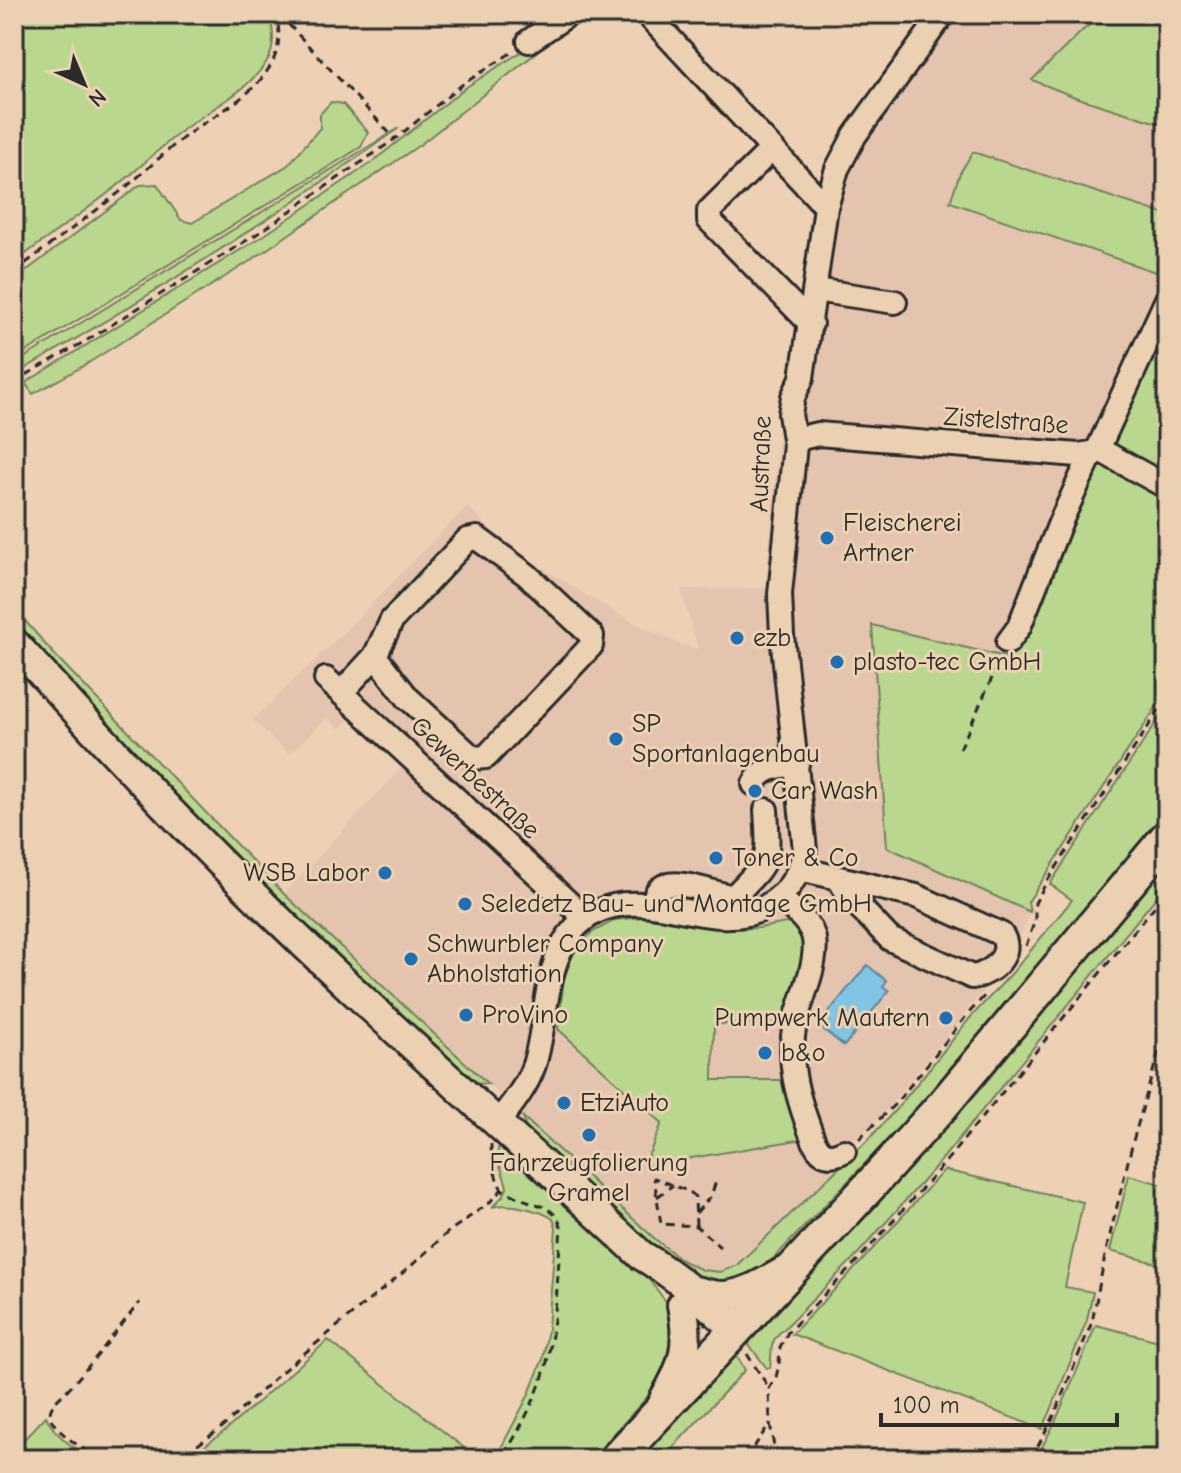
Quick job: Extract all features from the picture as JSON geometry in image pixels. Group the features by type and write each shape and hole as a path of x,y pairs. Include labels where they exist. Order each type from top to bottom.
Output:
{"highway":[{"path":"616,1459 648,1425 737,1344 800,1262 942,1106 1167,837"}],"main road":[{"path":"14,643 234,876 641,1255 658,1281 688,1298 737,1344"},
{"path":"688,1298 741,1293 800,1262"},
{"path":"648,1425 673,1384 686,1351 688,1298"}],"street":[{"path":"529,41 569,14"},
{"path":"647,14 826,207"},
{"name":"Austraße","path":"800,869 805,850 780,594 795,445 790,414 793,397 802,378 826,207 837,169 855,135 943,14"},
{"path":"772,149 709,211 709,220 811,324"},
{"path":"815,290 895,302"},
{"name":"Zistelstraße","path":"795,445 801,438 818,434 1078,455 1095,451 1167,299"},
{"path":"1008,642 1019,627 1060,523 1095,451 1167,487"},
{"path":"477,538 527,575 592,636 591,646 486,757 473,758 462,748 408,698 375,656 392,620 467,540 477,538"},
{"name":"Gewerbestraße","path":"375,656 334,686 585,918"},
{"path":"654,905 655,895 668,884 735,895 760,870 766,859 768,847 759,797 759,775 770,768 797,764"},
{"path":"759,797 801,806"},
{"path":"498,1122 520,1093 533,1068 562,944 585,918 611,906 626,903 654,905 709,915 759,911 779,897 800,869 916,896 1001,934 1007,940 1007,950 993,968 982,976 972,977 890,939 851,898 838,878"},
{"path":"779,897 810,927 814,938 813,956 792,1039 792,1073 799,1103 816,1147 831,1156 844,1151"}],"path":[{"path":"277,14 395,139"},
{"path":"14,272 118,194 190,133 254,87 272,63 279,44 277,14"},
{"path":"14,382 260,232 395,139 463,84 529,41"},
{"path":"960,749 1008,642"},
{"path":"776,1459 769,1389 776,1377 780,1347 788,1332 943,1165 1167,891"},
{"path":"1031,1459 1053,1418 1092,1322 1133,1141 1167,1023"},
{"path":"498,1122 491,1136 490,1149 502,1189 549,1208 558,1216 561,1226 548,1361 533,1400 501,1459"},
{"path":"696,1226 695,1197 690,1192 654,1178 661,1224 696,1226 720,1247"},
{"path":"696,1213 711,1196 716,1181"},
{"path":"657,1197 673,1185"},
{"path":"158,1459 175,1456 199,1444 225,1425 279,1374 447,1233 489,1203 502,1189"},
{"path":"100,1459 78,1446 55,1424 50,1417 51,1408 140,1302"},
{"path":"737,1344 769,1389"},
{"path":"746,1459 770,1423"}],"shaded area":[{"path":"955,14 1104,14 1083,30 1033,80 1075,97 1167,126 1167,215 973,152 950,202 1167,276 1167,279 1100,422 1015,626 998,655 873,625 887,847 1030,912 1011,957 885,1111 863,1133 844,1145 847,1161 736,1266 720,1272 702,1270 683,1261 655,1239 284,894 403,766 350,719 340,729 327,718 289,754 253,720 467,506 490,529 535,563 640,626 682,645 698,649 681,589 766,588 781,407 799,320 846,173 864,140","holes":["643,917 731,929 786,923 714,1024 713,1080 786,1081 645,1165 662,1123 558,1029 591,933 615,920"]}],"green space":[{"path":"14,14 269,14 273,44 267,61 241,90 177,134 112,190 14,263"},
{"path":"1104,14 1167,14 1167,126 1032,80"},
{"path":"530,46 536,53 421,144 247,263 85,365 33,394 25,383 263,236 371,163 465,88"},
{"path":"331,102 343,104 368,132 361,147 14,359 14,280 140,185 157,184 181,220 192,223 288,165 320,128 320,114"},
{"path":"399,128 210,256 14,375 14,364"},
{"path":"973,152 1167,215 1167,276 950,202 960,173"},
{"path":"1167,317 1167,481 1122,456 1115,445 1115,430"},
{"path":"1110,462 1167,494 1167,691 1028,902 1030,912 887,847 872,625 1005,657 1019,634 1092,464"},
{"path":"14,608 52,652 284,894 488,1084 476,1083 463,1076 245,867 137,757 14,623"},
{"path":"1167,706 1167,821 930,1100 754,1277 738,1285 704,1285 649,1246 530,1134 523,1117 683,1261 702,1270 720,1272 736,1266 868,1140 1072,900 1050,884"},
{"path":"1167,853 1167,884 939,1163 855,1257 775,1338 770,1368 767,1368 749,1345 751,1336"},
{"path":"643,917 731,929 786,923 797,927 805,941 803,967 788,1023 714,1024 713,1080 786,1080 804,1139 644,1166 662,1123 558,1029 564,978 574,953 591,933 615,920"},
{"path":"501,1143 646,1276 671,1308 680,1329 659,1384 591,1459 493,1459 528,1396 543,1359 556,1227 553,1219 532,1210 514,1206 492,1207 507,1188 497,1154"},
{"path":"944,1170 1083,1202 1065,1287 1093,1292 1087,1320 1042,1429 792,1334"},
{"path":"1129,1175 1167,1186 1167,1266 1110,1251"},
{"path":"1096,1325 1167,1343 1167,1459 1036,1459"},
{"path":"328,1340 478,1459 178,1459 202,1448 226,1430"},
{"path":"732,1355 737,1356 745,1370 662,1459 636,1459"},
{"path":"46,1416 59,1435 91,1459 14,1459 14,1450"}],"water":[{"path":"867,965 887,981 883,986 889,991 844,1046 818,1025"}],"place":[{"name":"Fleischerei Artner","path":"827,538"},
{"name":"ezb","path":"737,638"},
{"name":"plasto-tec GmbH","path":"837,662"},
{"name":"SP Sportanlagenbau","path":"616,739"},
{"name":"Car Wash","path":"755,791"},
{"name":"Toner & Co","path":"716,858"},
{"name":"WSB Labor","path":"385,873"},
{"name":"Seledetz Bau- und Montage GmbH","path":"465,904"},
{"name":"Schwurbler Company Abholstation","path":"411,959"},
{"name":"ProVino","path":"466,1015"},
{"name":"Pumpwerk Mautern","path":"946,1018"},
{"name":"b&o","path":"765,1053"},
{"name":"EtziAuto","path":"564,1103"},
{"name":"Fahrzeugfolierung Gramel","path":"589,1135"}]}
